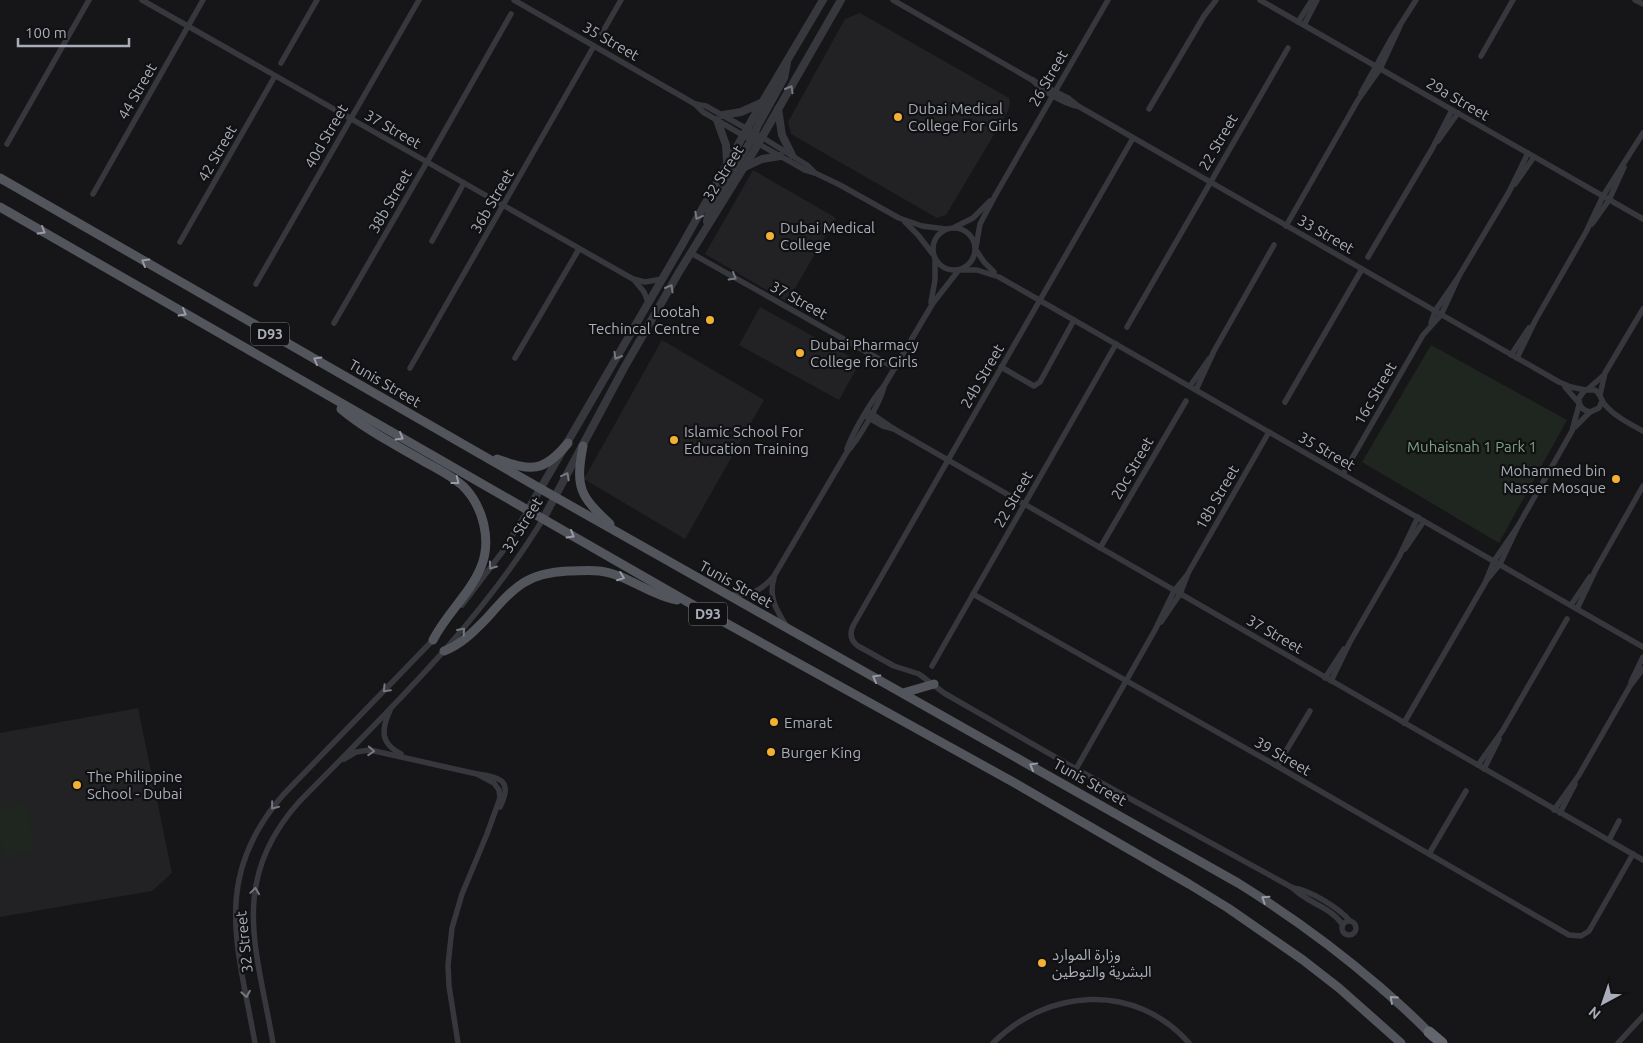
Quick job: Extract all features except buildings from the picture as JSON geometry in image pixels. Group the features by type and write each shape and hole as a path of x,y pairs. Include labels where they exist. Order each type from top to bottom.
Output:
{"highway":[{"path":"1428,1032 1442,1043"}],"main road":[{"name":"Tunis Street","path":"0,178 541,490 1205,863 1271,903 1319,937 1357,967 1438,1043"},
{"name":"D93","path":"0,207 686,601 1013,782 1228,908 1303,960 1339,988 1401,1043"},
{"path":"328,397 361,424 456,481 470,495 480,512 486,539 482,565 474,581 445,620 433,640"},
{"path":"479,453 516,466 531,468 552,460 568,443"},
{"path":"583,446 578,473 581,488 590,504 622,534"},
{"path":"444,651 453,648 467,638 512,590 534,576 547,572 588,570 607,572 666,597 686,601"},
{"path":"902,693 934,684"}],"street":[{"path":"7,144 89,0"},
{"name":"37 Street","path":"142,0 633,279 645,282 662,279"},
{"name":"44 Street","path":"93,194 203,0"},
{"path":"281,63 317,0"},
{"name":"40d Street","path":"256,284 419,0"},
{"name":"35 Street","path":"515,0 523,2 594,46 695,104 706,106 720,118 745,132"},
{"path":"602,33 621,0"},
{"name":"32 Street","path":"255,1043 238,946 235,912 239,877 250,845 263,821 283,795 433,640 486,574 519,527 761,103 823,0"},
{"name":"32 Street","path":"273,1043 253,922 253,904 260,866 267,848 286,816 444,651 500,584 543,519 624,368 707,225 743,168 756,138 778,109 841,0"},
{"name":"33 Street","path":"893,0 1032,80 1037,86 1054,93 1068,104 1078,106 1562,384 1587,389"},
{"name":"26 Street","path":"976,248 980,224 1108,0"},
{"path":"1204,16 1211,0"},
{"path":"1149,110 1204,16 1216,0"},
{"name":"29a Street","path":"1260,0 1643,219"},
{"path":"1298,22 1312,0"},
{"path":"1304,25 1317,0"},
{"path":"1286,226 1416,0"},
{"path":"1481,56 1513,0"},
{"path":"1635,0 1643,4"},
{"name":"38b Street","path":"334,323 511,14"},
{"name":"36b Street","path":"410,368 594,46"},
{"name":"22 Street","path":"1127,327 1288,48"},
{"path":"707,225 709,212 756,138 759,122 784,78 787,61"},
{"name":"42 Street","path":"180,242 275,76"},
{"path":"726,166 728,153 720,118 761,103"},
{"path":"778,109 782,135 792,155"},
{"path":"1368,257 1452,110"},
{"path":"1432,148 1458,113"},
{"path":"728,595 744,595 758,591 774,576 847,452 850,441 881,397 884,386 928,311 944,286 959,270 972,262 976,248 966,231 922,226 899,218 816,173 792,155 745,132"},
{"path":"1514,357 1643,132"},
{"path":"756,138 780,156 804,170 816,173"},
{"name":"24b Street","path":"919,674 894,666 858,646 852,639 852,627 1133,138"},
{"name":"16c Street","path":"1343,474 1508,192 1528,153"},
{"path":"743,168 762,158 780,156"},
{"name":"16c Street","path":"1508,192 1534,157"},
{"path":"432,241 464,183"},
{"name":"26 Street","path":"950,228 973,218 996,194"},
{"path":"899,218 918,235 944,268 959,270"},
{"path":"928,311 934,286 933,249 936,237 950,228"},
{"path":"1193,388 1274,245"},
{"path":"515,358 579,248"},
{"name":"35 Street","path":"976,248 984,262 1000,277"},
{"name":"37 Street","path":"691,253 895,368"},
{"path":"1285,402 1362,269"},
{"name":"35 Street","path":"959,270 977,270 1000,277 1643,647"},
{"name":"37 Street","path":"633,279 644,292 648,302"},
{"path":"1404,723 1572,431 1580,394 1605,373 1643,309"},
{"path":"1001,367 1034,386 1040,382 1074,320"},
{"name":"22 Street","path":"932,666 1116,344"},
{"path":"1572,431 1601,404 1605,373"},
{"name":"33 Street","path":"1562,384 1579,403"},
{"path":"1587,389 1595,390 1609,409 1643,431"},
{"name":"20c Street","path":"1100,548 1186,401"},
{"path":"1579,403 1582,409 1622,419"},
{"name":"37 Street","path":"868,414 884,426 894,429 1643,860"},
{"name":"18b Street","path":"1076,769 1270,432"},
{"path":"1577,609 1596,569 1643,486"},
{"path":"1331,681 1350,642 1399,557 1418,517"},
{"path":"1399,557 1424,521"},
{"path":"1571,605 1596,569"},
{"path":"774,576 772,601 788,629"},
{"name":"39 Street","path":"973,594 1277,766 1569,935 1581,936 1589,931 1633,854"},
{"path":"1484,769 1503,730 1567,619"},
{"path":"1325,678 1350,642"},
{"path":"1557,811 1630,686 1643,657"},
{"path":"1630,686 1643,669"},
{"path":"919,674 944,693 1076,769 1293,888 1302,896 1336,917 1342,924 1342,930 1345,935 1354,934 1356,926 1340,911 1308,892 1293,888"},
{"path":"919,674 922,687"},
{"path":"392,706 384,725 384,738 393,749 410,758"},
{"path":"1277,766 1310,710"},
{"path":"1478,766 1503,730"},
{"path":"336,764 349,755 363,751 378,751 477,774 494,783 500,794 499,802 462,894 454,919 450,945 449,986 458,1043"},
{"path":"1429,854 1466,791"},
{"path":"1608,840 1619,821"},
{"path":"1342,924 1350,921"},
{"path":"993,1043 1014,1025 1037,1011 1063,1002 1090,999 1118,1002 1146,1011 1174,1028 1189,1043"},
{"path":"268,1013 278,1043"},
{"path":"1618,1043 1643,1016"}],"shaded area":[{"name":"Dubai Medical College For Girls","path":"860,13 1009,98 1008,111 946,215 937,218 791,134 788,122 845,19"},
{"name":"Dubai Medical College","path":"753,170 836,218 787,302 705,254"},
{"name":"Dubai Pharmacy College for Girls","path":"760,307 860,362 839,400 739,345"},
{"name":"Islamic School For Education Training","path":"662,340 764,400 685,539 584,479"},
{"name":"The Philippine School - Dubai","path":"138,708 172,873 152,891 0,917 0,733"}],"green space":[{"name":"Muhaisnah 1 Park 1","path":"1431,345 1567,420 1499,543 1362,462"},
{"path":"27,803 35,849 3,858 0,838 0,808"}],"place":[{"name":"Dubai Medical College For Girls","path":"898,117"},
{"name":"Dubai Medical College","path":"770,236"},
{"name":"Lootah Techincal Centre","path":"710,320"},
{"name":"Dubai Pharmacy College for Girls","path":"800,353"},
{"name":"Islamic School For Education Training","path":"674,440"},
{"name":"Mohammed bin Nasser Mosque","path":"1616,479"},
{"name":"Emarat","path":"774,722"},
{"name":"Burger King","path":"771,752"},
{"name":"The Philippine School - Dubai","path":"77,785"},
{"name":"وزارة الموارد البشرية والتوطين","path":"1042,963"}]}
